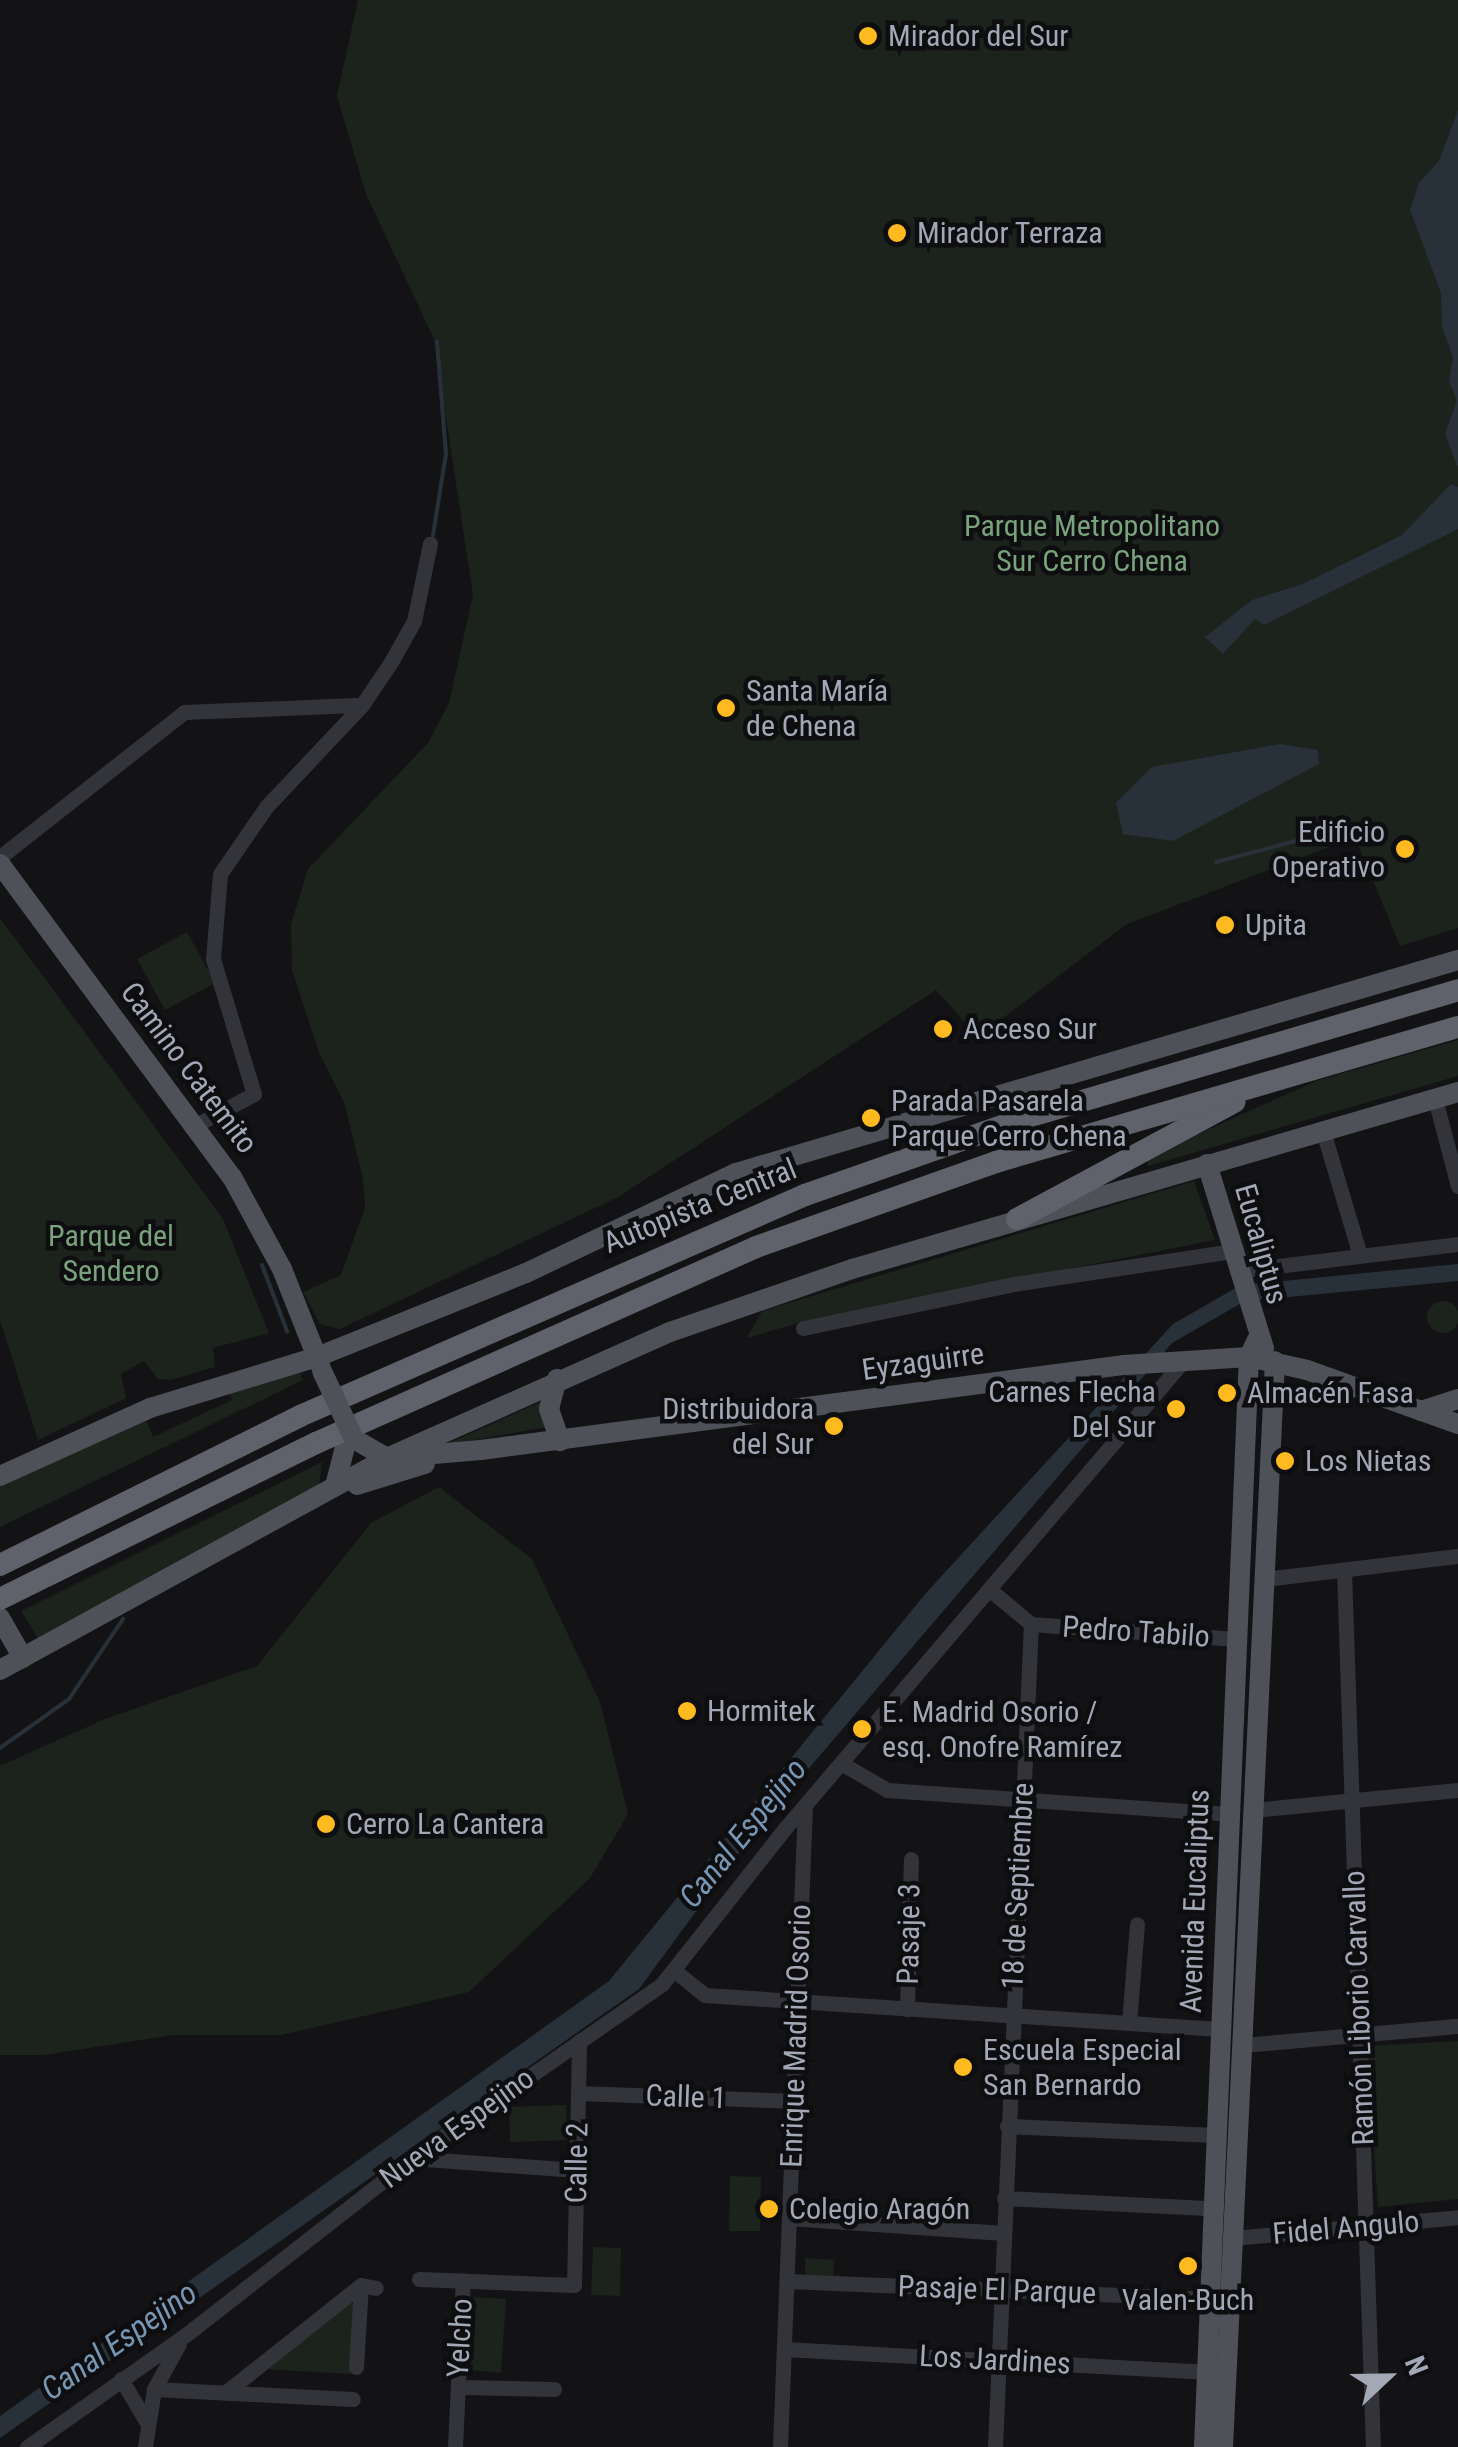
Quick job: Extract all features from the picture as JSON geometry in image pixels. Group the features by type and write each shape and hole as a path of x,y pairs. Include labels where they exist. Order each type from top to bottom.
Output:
{"highway":[{"name":"Autopista Central","path":"0,1565 300,1416 806,1194 1031,1116 1458,990"},
{"name":"Autopista Central","path":"0,1599 283,1458 756,1247 1013,1156 1458,1027"},
{"path":"1017,1219 1196,1120 1304,1072"}],"main road":[{"name":"Camino Catemito","path":"0,860 252,1209 304,1323 348,1436"},
{"path":"0,1476 150,1408 286,1366 319,1364 526,1273 736,1173 1458,960"},
{"path":"0,1670 387,1458 558,1378 767,1296 1017,1219 1458,1092"},
{"name":"Eucaliptus","path":"1207,1164 1250,1316 1253,1348 1275,1361"},
{"path":"286,1366 299,1348 304,1323"},
{"name":"Eyzaguirre","path":"387,1458 560,1440 1253,1348"},
{"name":"Avenida Eucaliptus","path":"1204,2447 1228,1814 1253,1348"},
{"path":"1275,1361 1458,1424"},
{"name":"Avenida Eucaliptus","path":"1222,2447 1275,1361"},
{"path":"558,1378 550,1410 560,1440"},
{"path":"1421,1411 1458,1399"},
{"path":"335,1486 348,1436 387,1458"},
{"path":"290,1510 481,1450"},
{"path":"5,1628 23,1658"}],"street":[{"path":"194,1126 254,1094 213,960 220,874 266,808 362,705 414,621 430,544"},
{"path":"0,860 184,712 362,705"},
{"path":"1435,1099 1458,1186"},
{"path":"1323,1131 1360,1255"},
{"path":"802,1328 1014,1284 1458,1244"},
{"path":"1174,1361 841,1763 887,1790 1228,1814"},
{"path":"1264,1579 1458,1556"},
{"name":"Ramón Liborio Carvallo","path":"1344,1570 1373,2447"},
{"name":"Pedro Tabilo","path":"989,1589 1031,1624 1236,1639"},
{"name":"18 de Septiembre","path":"995,2447 1031,1624"},
{"name":"Nueva Espejino","path":"27,2447 192,2330 412,2158 675,1971 841,1763"},
{"path":"1253,1810 1458,1790"},
{"name":"Enrique Madrid Osorio","path":"780,2447 806,1806"},
{"path":"768,1854 804,1834"},
{"name":"Pasaje 3","path":"907,2010 911,1859"},
{"path":"1128,2023 1137,1924"},
{"path":"675,1971 705,1995 1220,2029"},
{"path":"1242,2045 1458,2026"},
{"name":"Calle 2","path":"574,2285 579,2041"},
{"name":"Calle 1","path":"578,2093 794,2100"},
{"path":"1007,2126 1215,2135"},
{"path":"412,2158 576,2170"},
{"path":"1004,2198 1212,2208"},
{"path":"789,2218 1003,2232"},
{"name":"Fidel Angulo","path":"1233,2238 1458,2218"},
{"path":"418,2279 463,2280"},
{"name":"Yelcho","path":"455,2447 463,2280 574,2285"},
{"name":"Pasaje El Parque","path":"787,2281 1208,2299"},
{"path":"226,2392 368,2286 356,2367"},
{"path":"145,2447 154,2389 192,2330"},
{"name":"Los Jardines","path":"784,2350 1205,2372"},
{"path":"126,2376 154,2389 353,2399"},
{"path":"126,2376 147,2425"},
{"path":"458,2388 554,2389"}],"green space":[{"name":"Parque Metropolitano Sur Cerro Chena","path":"358,0 1458,0 1458,928 1400,946 1355,837 1127,924 978,1037 936,990 618,1197 340,1329 320,1324 303,1292 341,1275 365,1208 363,1179 344,1102 319,1052 292,970 291,924 308,869 428,743 449,703 473,595 434,339 366,194 337,96"},
{"name":"Parque del Sendero","path":"0,918 223,1219 269,1333 213,1348 215,1367 171,1380 158,1379 144,1361 121,1374 126,1398 38,1440 0,1320"},
{"path":"187,932 215,983 165,1010 137,959"},
{"path":"1458,1040 1458,1076 1148,1166 1147,1157 1316,1081"},
{"path":"1194,1181 1215,1240 808,1320 747,1338 762,1311"},
{"path":"1443,1301 1455,1305 1459,1317 1455,1329 1443,1333 1431,1329 1427,1317 1431,1305"},
{"path":"299,1371 303,1380 0,1527 0,1481 144,1414 153,1437 232,1400 228,1386"},
{"path":"543,1401 546,1427 442,1446"},
{"path":"322,1462 319,1487 41,1643 21,1611"},
{"path":"439,1487 532,1559 600,1702 628,1814 590,1878 469,1992 281,2035 173,2035 44,2055 0,2055 0,1766 105,1719 257,1666 371,1523"},
{"path":"1458,2041 1458,2199 1378,2207 1367,2046"},
{"path":"566,2105 568,2140 510,2142 509,2107"},
{"path":"730,2176 761,2177 760,2231 729,2231"},
{"path":"593,2247 621,2248 620,2296 591,2295"},
{"path":"805,2258 834,2260 833,2279 805,2277"},
{"path":"474,2297 506,2299 501,2373 469,2370"},
{"path":"348,2301 354,2305 351,2374 263,2369"}],"water":[{"path":"1458,110 1457,466 1445,434 1457,400 1449,382 1453,357 1442,327 1441,293 1410,210 1419,183 1439,161"},
{"path":"1451,484 1458,487 1458,529 1264,625 1255,619 1223,654 1205,637 1252,600 1303,584 1402,535"},
{"path":"1280,744 1318,750 1319,764 1173,841 1123,834 1116,803 1152,767"},
{"path":"1458,1264 1458,1281 1245,1301 1172,1343 752,1835 639,1989 0,2438 0,2416 609,1981 926,1593 1173,1324 1241,1285"}],"waterway":[{"name":"Canal Espejino","path":"433,535 446,454 437,341"},
{"path":"1216,862 1303,839"},
{"path":"262,1265 287,1331"},
{"name":"Canal Espejino","path":"0,1748 69,1699 123,1619"}],"place":[{"name":"Mirador del Sur","path":"868,36"},
{"name":"Mirador Terraza","path":"897,233"},
{"name":"Santa María de Chena","path":"726,708"},
{"name":"Edificio Operativo","path":"1405,849"},
{"name":"Upita","path":"1225,925"},
{"name":"Acceso Sur","path":"943,1029"},
{"name":"Parada Pasarela Parque Cerro Chena","path":"871,1118"},
{"name":"Almacén Fasa","path":"1227,1393"},
{"name":"Carnes Flecha Del Sur","path":"1176,1409"},
{"name":"Distribuidora del Sur","path":"834,1426"},
{"name":"Los Nietas","path":"1285,1461"},
{"name":"Hormitek","path":"687,1711"},
{"name":"E. Madrid Osorio / esq. Onofre Ramírez","path":"862,1729"},
{"name":"Cerro La Cantera","path":"326,1824"},
{"name":"Escuela Especial San Bernardo","path":"963,2067"},
{"name":"Colegio Aragón","path":"769,2209"},
{"name":"Valen-Buch","path":"1188,2266"}]}
